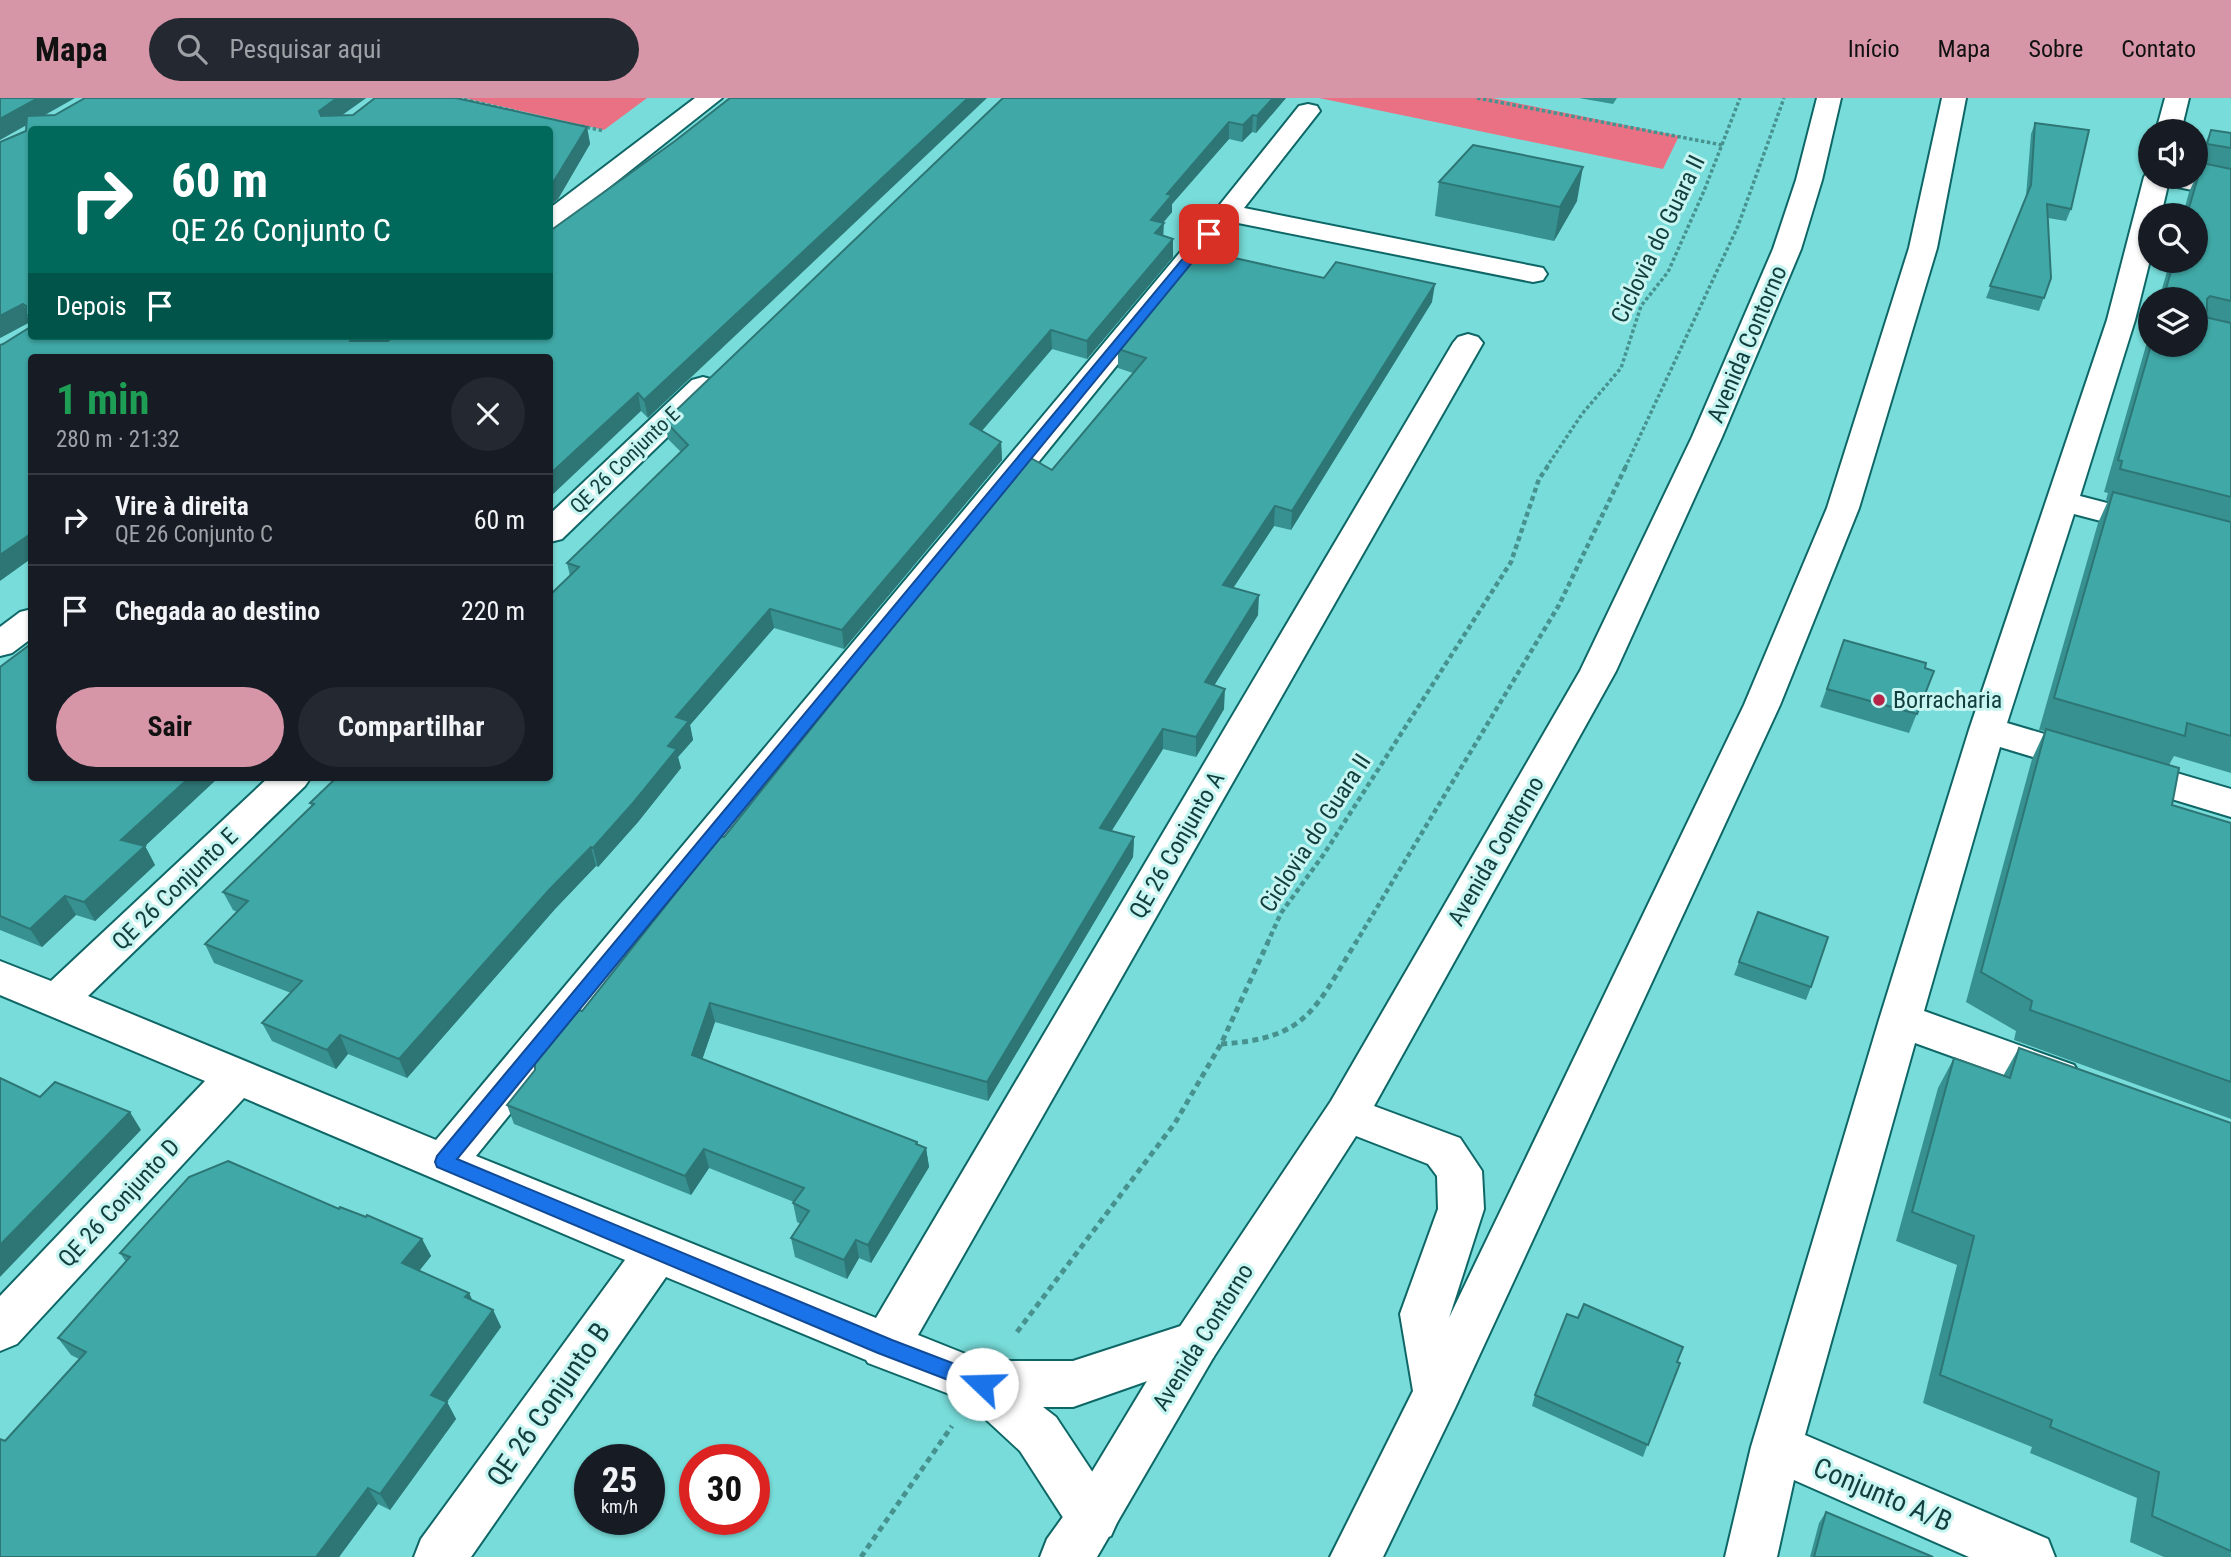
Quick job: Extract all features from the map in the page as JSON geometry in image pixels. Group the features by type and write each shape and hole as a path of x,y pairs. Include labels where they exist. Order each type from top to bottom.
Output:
{"street":[{"path":"553,219 710,98"},
{"name":"Avenida Contorno","path":"1079,1537 1196,1343 1347,1114 1598,671 1707,436 1787,249 1809,180 1829,98"},
{"path":"1356,1557 1438,1392 1762,705 1843,508 1923,248 1954,98"},
{"path":"2172,119 2177,98"},
{"path":"444,1162 1227,213 1308,111"},
{"path":"2208,185 2231,190"},
{"path":"1751,1557 1776,1447 1987,730 2062,500 2136,324 2155,189"},
{"path":"1227,213 1533,274"},
{"name":"QE 26 Conjunto A","path":"885,1347 1468,343"},
{"name":"QE 26 Conjunto E","path":"553,529 722,368"},
{"path":"2062,500 2231,545"},
{"path":"0,645 28,623"},
{"path":"1987,730 2231,803"},
{"name":"QE 26 Conjunto E","path":"57,1000 288,781"},
{"path":"0,977 885,1347 982,1384 1073,1384 1196,1343"},
{"path":"1900,1020 2091,1089"},
{"name":"QE 26 Conjunto D","path":"0,1329 237,1076"},
{"path":"1347,1114 1444,1151 1459,1171 1461,1209 1424,1314 1438,1392"},
{"name":"QE 26 Conjunto B","path":"440,1557 657,1252"},
{"path":"982,1384 1038,1434 1079,1537"},
{"name":"Conjunto A/B","path":"1776,1447 2029,1557"}],"path":[{"path":"458,98 523,113"},
{"path":"1477,98 1722,145"},
{"name":"Ciclovia do Guara II","path":"861,1557 1036,1303 1175,1123 1221,1044 1281,913 1324,854 1511,562 1539,479 1582,414 1621,368 1640,306 1668,272 1741,98"},
{"path":"1221,1044 1254,1042 1276,1037 1297,1025 1315,1008 1447,794 1559,605 1738,226 1784,98"},
{"path":"575,125 652,142"}],"shaded area":[{"path":"464,98 647,98 604,130"},
{"path":"1319,98 1492,98 1679,136 1663,169"}],"building":[{"path":"0,98 38,98 0,119"},
{"path":"85,98 337,98 319,111 321,116 353,115 375,98 456,98 587,127 553,182 553,126 28,126 28,315 23,304 0,316 0,142 26,131 27,116 55,115"},
{"path":"730,98 968,98 644,400 638,393 553,471 553,354 28,354 28,536 0,555 0,345 28,328 28,340 553,340 553,229"},
{"path":"1003,98 1273,98 1257,116 1253,115 1243,125 1229,122 1167,194 1172,195 1151,220 1164,223 1155,233 1173,239 1087,341 1051,330 970,424 1001,442 842,630 770,609 676,717 689,721 668,746 677,749 633,803 593,848 591,847 549,890 399,1059 340,1035 327,1050 262,1023 302,981 205,944 248,901 223,892 314,804 310,803 333,781 553,781 553,592 579,567 567,563 688,445 665,421"},
{"path":"2035,123 2089,130 2071,209 2047,204 2051,278 2044,298 1990,286 2031,185"},
{"path":"2211,130 2231,133 2231,148 2208,144"},
{"path":"1473,145 1583,167 1560,207 1439,182"},
{"path":"2208,164 2231,169 2231,301 2210,296 2208,298 2208,287 2166,287 2171,273 2208,273 2208,203 2190,203 2194,189 2208,189"},
{"path":"1201,247 1230,257 1324,278 1336,262 1435,284 1292,511 1275,506 1223,585 1259,595 1205,682 1225,689 1196,737 1163,729 1100,828 1134,837 987,1082 710,1003 692,1055 917,1142 916,1144 926,1148 868,1245 856,1240 844,1260 791,1238 809,1211 793,1203 804,1188 704,1149 685,1176 507,1105 535,1070 535,1063 579,1010 582,1011 721,836 724,837 1029,457 1052,470 1146,358 1118,349"},
{"path":"2208,318 2231,323 2231,497 2120,469 2122,461 2118,460 2148,357 2208,357"},
{"path":"2113,492 2231,522 2231,736 2187,723 2185,736 2054,698"},
{"path":"1844,640 1926,663 1925,668 1934,671 1917,714 1827,689"},
{"path":"28,646 28,781 186,781 121,840 145,846 84,902 65,896 30,929 0,916 0,667"},
{"path":"2046,729 2179,768 2172,805 2231,823 2231,1082 2030,1010 2032,1001 1981,972"},
{"path":"1758,912 1828,937 1811,987 1739,962"},
{"path":"2019,1048 2231,1123 2231,1551 2152,1516 2159,1472 2050,1427 2052,1420 1940,1375 1974,1236 1912,1212 1954,1058 2010,1078"},
{"path":"0,1078 40,1097 55,1082 130,1112 0,1245"},
{"path":"228,1161 339,1209 340,1207 366,1217 367,1215 422,1239 402,1263 469,1293 465,1297 493,1310 431,1395 447,1402 380,1494 368,1488 316,1557 0,1557 0,1439 5,1441 86,1352 58,1338 130,1257 120,1253 189,1177"},
{"path":"1584,1304 1683,1347 1677,1362 1680,1363 1648,1445 1535,1395 1567,1314 1578,1318"},
{"path":"1826,1512 1933,1557 1814,1557"}],"place":[{"name":"Borracharia","path":"1879,700"}],"route":[{"path":"982,1384 885,1347 444,1162 1209,234"}]}
